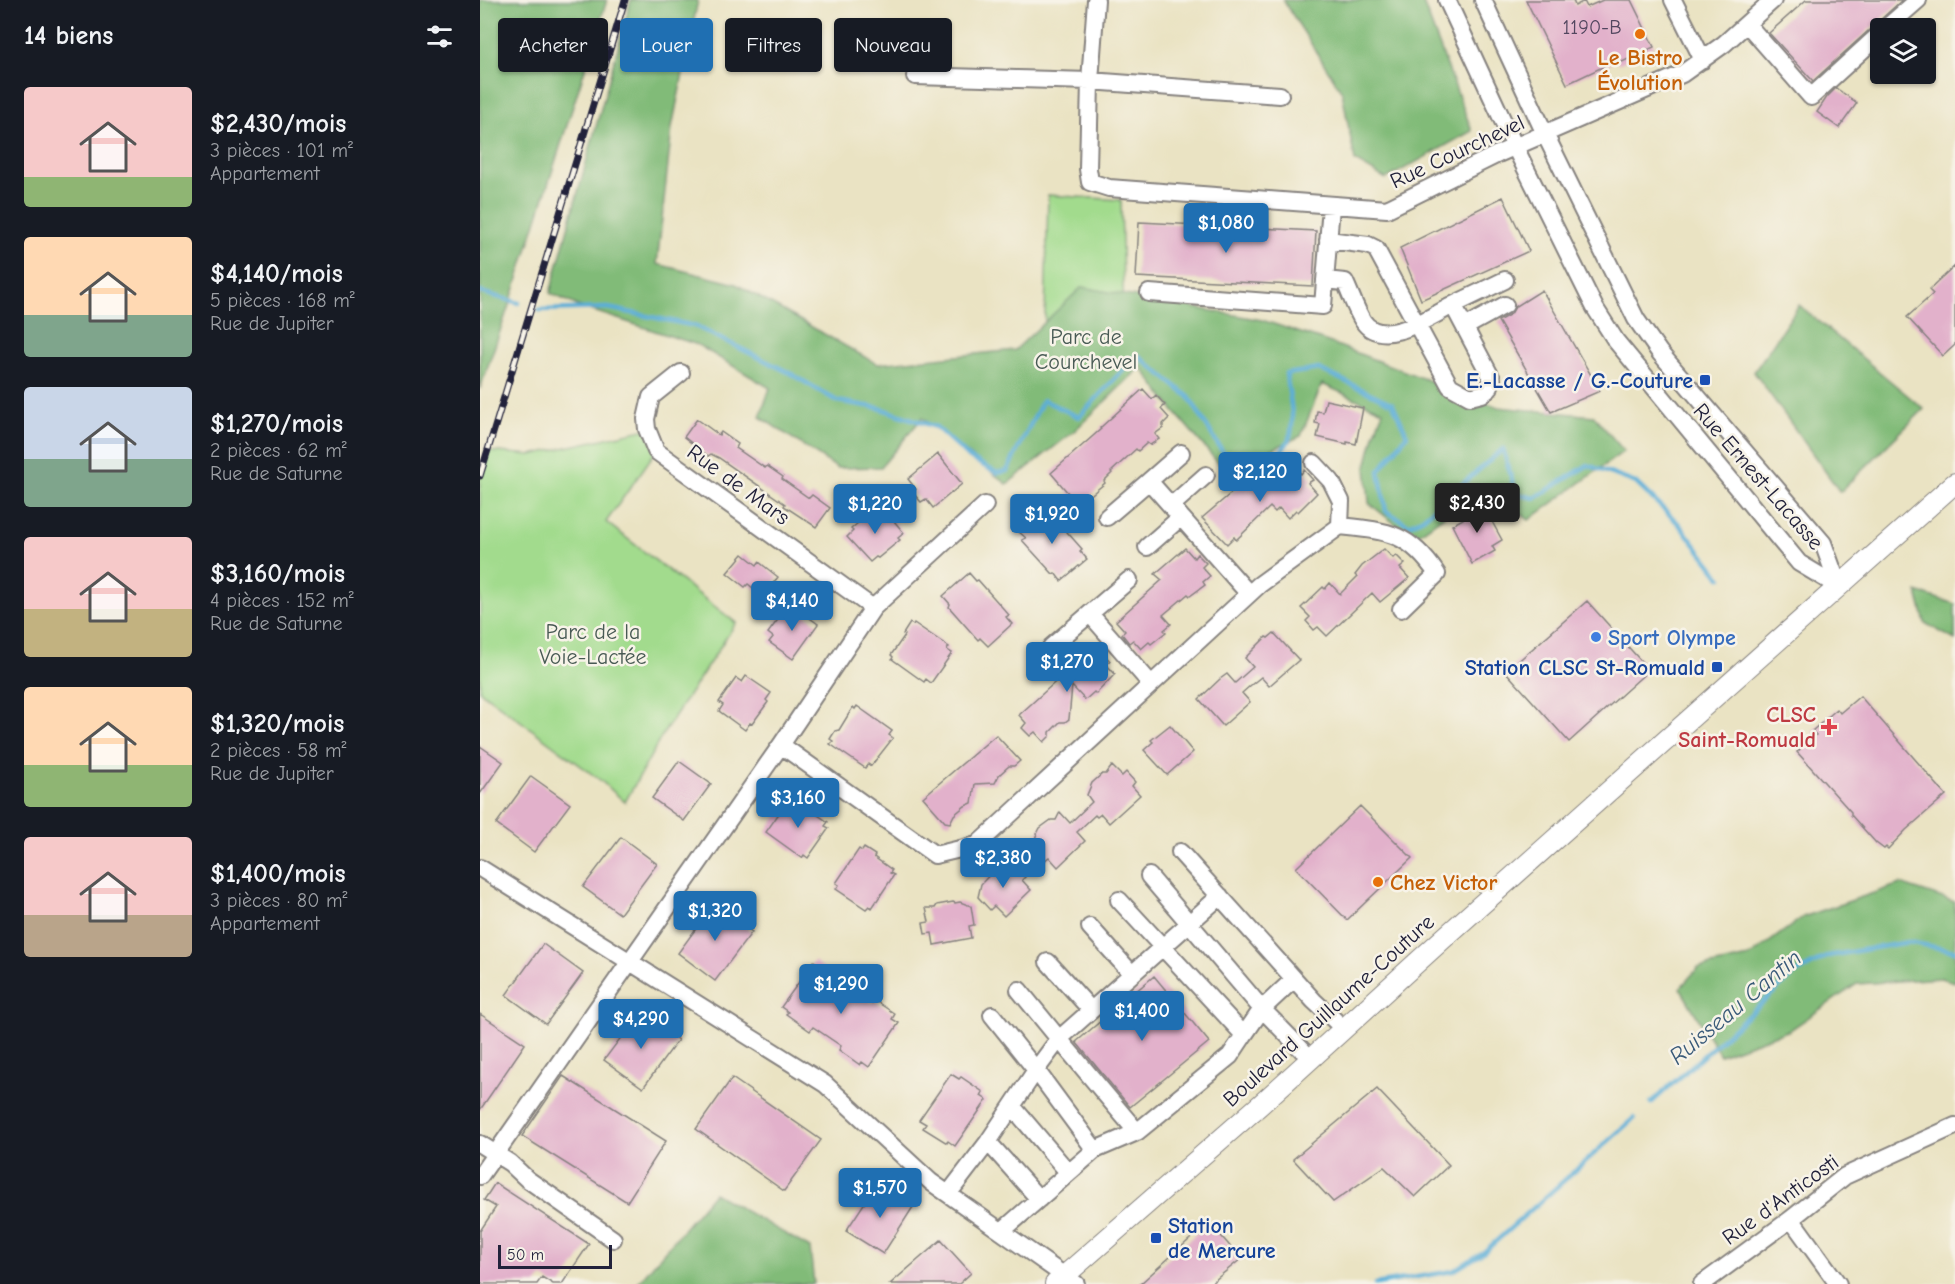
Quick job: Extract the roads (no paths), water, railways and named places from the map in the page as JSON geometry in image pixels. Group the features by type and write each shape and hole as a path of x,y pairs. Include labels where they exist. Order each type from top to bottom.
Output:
{"main road":[{"name":"Boulevard Guillaume-Couture","path":"1065,1281 1955,483"}],"street":[{"name":"Rue Courchevel","path":"1096,0 1090,81 1088,169 1090,182 1108,188 1388,209 1515,147 1682,74 1703,60 1773,0"},
{"name":"Rue Ernest-Lacasse","path":"1447,0 1515,147 1595,308 1616,341 1799,563 1839,587"},
{"name":"Rue Ernest-Lacasse","path":"1483,0 1545,134 1636,319 1650,340 1823,543 1839,587"},
{"path":"1673,0 1703,60"},
{"path":"1897,18 1918,0"},
{"path":"1747,24 1811,97 1870,43"},
{"path":"915,76 1090,81 1280,95"},
{"path":"1149,293 1323,306 1331,206"},
{"path":"1328,240 1368,245 1376,249 1450,386 1470,397 1482,394 1489,389 1492,379 1453,305"},
{"path":"1325,280 1346,282 1364,323 1384,333 1395,332 1416,324 1505,280"},
{"path":"1465,327 1505,305"},
{"name":"Rue de Mars","path":"681,373 651,397 646,419 647,429 656,452 873,608"},
{"path":"1107,517 1181,453"},
{"path":"1314,463 1331,481 1341,501 1340,526"},
{"path":"1147,547 1206,475"},
{"path":"1149,481 1254,590"},
{"path":"480,1176 781,745 873,608 985,505"},
{"path":"781,745 935,855 977,845 1254,590 1340,526 1384,531 1406,540 1430,563 1437,574 1401,609"},
{"path":"1051,647 1129,580"},
{"path":"1090,614 1152,684"},
{"path":"1180,852 1294,979 1344,1029"},
{"path":"480,868 825,1084 931,1182 1002,1231 1065,1281"},
{"path":"1149,876 1262,1010 1311,1059"},
{"path":"949,1193 988,1142 1059,1039 1220,896"},
{"path":"1119,900 1244,1035"},
{"path":"1090,927 1132,974"},
{"path":"1048,962 1091,1010"},
{"path":"1002,1231 1095,1150 1137,1132 1230,1056 1262,1010 1294,979"},
{"path":"1019,990 1137,1132"},
{"path":"992,1015 1095,1150"},
{"path":"1012,1106 1068,1172"},
{"name":"Rue d'Anticosti","path":"1702,1284 1845,1176 1955,1126"},
{"path":"988,1142 1039,1199"},
{"path":"480,1144 510,1163 527,1179 613,1239"},
{"path":"1791,1219 1838,1284"}],"waterway":[{"path":"480,292 519,303"},
{"path":"539,310 608,308 695,326 788,372 837,401 879,408 936,427 970,458 997,473 1007,471 1043,400 1079,417 1137,355 1189,397 1222,451 1232,462 1252,469 1277,455 1290,435 1292,414 1286,374 1319,369 1393,404 1407,435 1379,471 1386,511 1409,525 1423,518 1503,449 1516,494 1535,498 1588,465 1636,483 1678,523 1721,578"},
{"name":"Ruisseau Cantin","path":"1651,1103 1794,974 1828,956 1909,942 1955,951"},
{"name":"Ruisseau Cantin","path":"1375,1284 1453,1271 1484,1252 1634,1118"}],"railway":[{"path":"480,476 625,0"}],"place":[{"name":"Le Bistro Évolution","path":"1640,34"},
{"name":"E.-Lacasse / G.-Couture","path":"1705,380"},
{"name":"Sport Olympe","path":"1596,637"},
{"name":"Station CLSC St-Romuald","path":"1717,667"},
{"name":"CLSC Saint-Romuald","path":"1829,727"},
{"name":"Chez Victor","path":"1378,882"},
{"name":"Station de Mercure","path":"1156,1238"}],"park label":[{"name":"Parc de Courchevel","path":"1086,348"},
{"name":"Parc de la Voie-Lactée","path":"593,644"}]}
